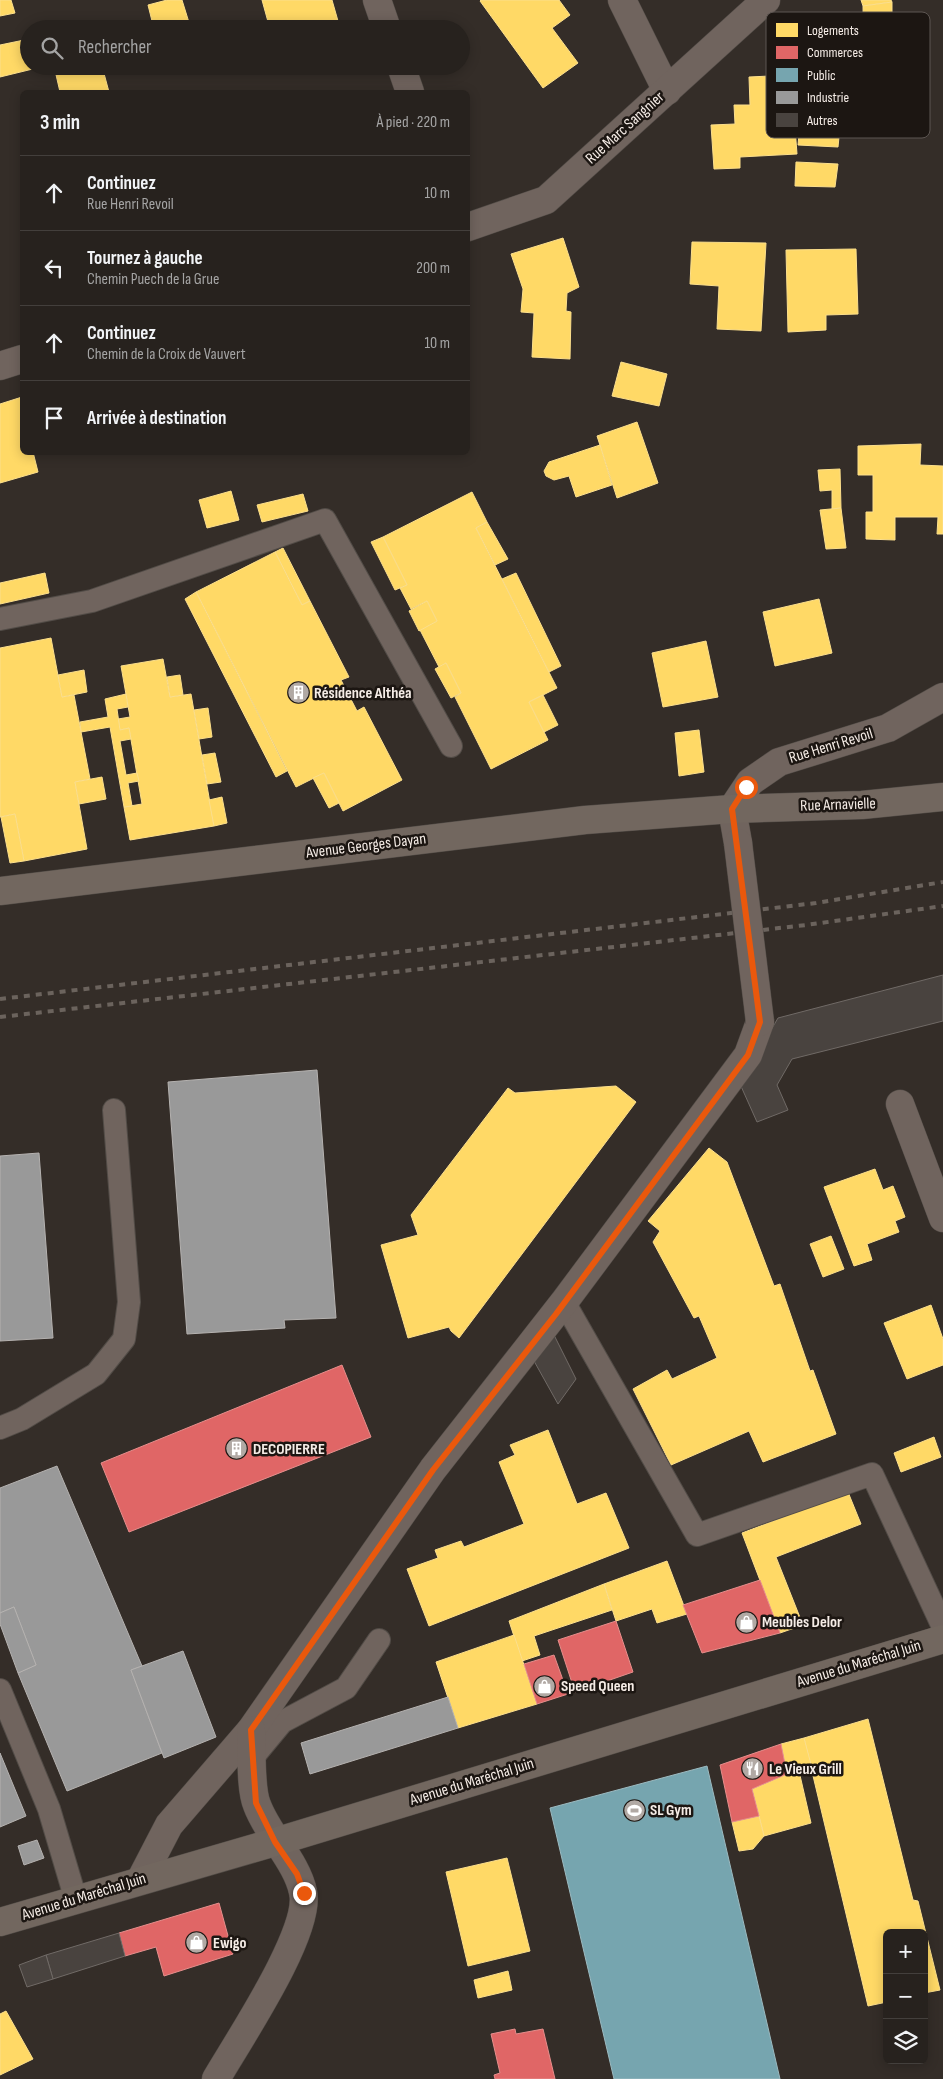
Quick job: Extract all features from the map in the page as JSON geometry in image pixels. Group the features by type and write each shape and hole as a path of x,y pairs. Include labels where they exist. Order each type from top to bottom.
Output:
{"street":[{"path":"377,0 384,20"},
{"path":"622,0 667,91"},
{"name":"Rue Marc Sangnier","path":"470,227 546,200 766,0"},
{"path":"404,75 409,90"},
{"path":"0,366 20,360"},
{"name":"Rue Henri Revoil","path":"732,809 750,782 779,762 888,728 943,697"},
{"name":"Rue Arnavielle","path":"732,809 862,805 943,797"},
{"path":"141,1879 169,1825 251,1730 433,1470 564,1302 748,1055 760,1022 738,843 732,809"},
{"name":"Avenue Georges Dayan","path":"0,891 585,820 732,809"},
{"path":"900,1104 943,1218"},
{"name":"Avenue du Maréchal Juin","path":"0,1922 141,1879 275,1842 943,1639"},
{"path":"216,2079 292,1948 301,1916 304,1893 299,1880 275,1842 256,1803 251,1730"}],"lane":[{"path":"0,619 92,601 325,520 451,746"},
{"path":"0,1428 22,1419 96,1374 124,1339 128,1302 114,1110"},
{"path":"564,1302 697,1535 872,1474 943,1627"},
{"path":"253,1757 282,1722 346,1688 379,1640"},
{"path":"0,1690 49,1809 76,1900"}],"building: Logements":[{"path":"0,0 11,0 15,13 0,16"},
{"path":"167,0 182,0 188,20 152,20 148,5"},
{"path":"262,0 332,0 338,20 268,20"},
{"path":"481,0 559,0 570,15 552,28 578,63 543,88"},
{"path":"861,0 891,0 892,2 863,6"},
{"path":"892,2 892,12 863,12 863,6"},
{"path":"20,41 20,72 0,77 0,45"},
{"path":"56,75 104,75 108,90 60,90"},
{"path":"766,76 766,138 796,138 797,154 740,157 740,168 714,169 711,125 735,124 734,105 750,105 749,77"},
{"path":"799,138 839,138 838,147 798,145"},
{"path":"796,162 838,164 835,187 795,186"},
{"path":"563,238 579,287 567,293 566,311 571,312 570,359 532,357 534,313 521,312 523,289 511,254"},
{"path":"692,242 766,243 761,331 717,329 719,286 690,284"},
{"path":"856,249 858,314 826,315 826,330 788,332 786,250"},
{"path":"621,362 667,374 659,406 612,396"},
{"path":"20,398 20,455 34,455 38,472 0,483 0,404"},
{"path":"637,422 658,483 617,498 597,436"},
{"path":"921,444 920,465 943,466 943,534 937,534 938,517 895,517 895,540 866,539 866,512 873,512 873,475 858,475 858,446"},
{"path":"600,445 612,485 576,497 569,476 554,480 546,476 544,471 549,462"},
{"path":"840,469 841,508 832,509 832,490 820,491 818,470"},
{"path":"231,491 239,520 207,528 199,500"},
{"name":"Résidence Althéa","path":"472,492 487,522 476,528 557,688 529,702 548,740 491,769 455,697 461,693 446,663 439,667 420,630 437,621 427,601 411,609 400,588 407,585 383,537"},
{"path":"303,494 308,511 262,522 257,505"},
{"path":"841,508 846,548 826,549 820,510"},
{"path":"487,522 508,559 495,565 476,528"},
{"path":"383,537 407,585 395,590 371,542"},
{"path":"283,548 310,601 302,605 275,552"},
{"name":"Résidence Althéa","path":"275,552 302,605 310,601 349,677 341,680 357,711 364,707 402,780 343,811 324,773 296,787 196,592"},
{"path":"45,573 49,593 0,604 0,583"},
{"path":"516,573 561,666 549,672 502,579"},
{"path":"196,592 287,771 276,777 185,599"},
{"path":"819,599 832,653 775,666 763,612"},
{"path":"427,601 437,621 419,631 409,611"},
{"path":"51,638 62,697 74,695 90,779 75,782 87,849 24,861 15,814 0,817 0,648"},
{"path":"706,641 718,697 663,707 652,653"},
{"path":"163,659 170,697 191,694 214,826 130,840 124,807 142,804 129,728 120,730 118,719 130,717 121,666"},
{"path":"446,663 461,693 451,698 435,669"},
{"path":"84,670 87,692 62,697 58,675"},
{"path":"180,675 183,695 170,697 167,677"},
{"path":"126,694 128,707 117,709 120,730 129,728 131,739 120,741 126,775 137,773 139,781 128,783 132,806 124,807 110,727 81,732 80,722 108,717 105,699"},
{"path":"543,695 558,725 544,732 529,702"},
{"path":"208,708 212,737 199,739 194,710"},
{"path":"699,730 704,772 679,776 675,733"},
{"path":"215,753 221,782 207,784 202,755"},
{"path":"324,773 339,803 329,808 313,778"},
{"path":"102,777 106,799 79,804 75,782"},
{"path":"222,797 227,823 214,826 209,800"},
{"path":"15,814 24,861 10,863 1,817"},
{"path":"616,1086 636,1102 459,1338 449,1327 408,1338 381,1245 418,1235 411,1215 508,1088 515,1093"},
{"path":"709,1148 727,1162 774,1286 780,1284 810,1371 813,1370 836,1434 763,1462 749,1431 671,1465 633,1389 667,1370 672,1379 717,1358 699,1316 694,1318 653,1242 660,1231 648,1221"},
{"path":"875,1169 883,1190 893,1186 905,1217 895,1221 899,1232 867,1244 872,1260 854,1266 824,1187"},
{"path":"831,1236 844,1269 823,1277 810,1244"},
{"path":"931,1305 943,1339 943,1365 907,1379 884,1323"},
{"path":"548,1430 577,1504 606,1493 629,1548 429,1626 407,1569 438,1558 435,1550 461,1541 464,1547 524,1524 499,1462 515,1455 510,1445"},
{"path":"934,1437 941,1457 901,1472 894,1453"},
{"path":"848,1492 861,1524 776,1557 803,1625 780,1633 742,1533"},
{"path":"667,1561 687,1614 657,1623 652,1609 616,1621 604,1584"},
{"path":"604,1584 612,1610 534,1636 540,1655 522,1661 509,1621"},
{"path":"514,1635 537,1704 458,1728 436,1662"},
{"path":"868,1719 913,1900 918,1901 925,1929 883,1929 883,2003 868,2006 804,1738"},
{"path":"804,1738 812,1768 799,1771 811,1823 764,1836 752,1789 787,1774 781,1744"},
{"path":"759,1816 764,1836 753,1849 739,1851 732,1822"},
{"path":"507,1858 530,1951 468,1966 446,1872"},
{"path":"928,1941 940,1990 928,1992"},
{"path":"508,1971 512,1990 478,1998 474,1980"},
{"path":"6,2011 33,2059 0,2075 0,2014"}],"building: Commerces":[{"name":"DECOPIERRE","path":"342,1365 371,1437 129,1532 101,1463"},
{"path":"760,1580 780,1633 702,1653 683,1605"},
{"path":"616,1621 633,1672 575,1692 558,1640"},
{"path":"554,1655 568,1694 537,1704 524,1664"},
{"path":"781,1744 787,1774 752,1789 759,1816 732,1822 720,1765"},
{"path":"219,1903 233,1954 164,1976 156,1947 125,1956 119,1933"},
{"path":"515,2029 516,2034 543,2029 555,2079 495,2079 494,2075 500,2073 491,2034"}],"building: Public":[{"path":"707,1766 780,2079 614,2079 550,1808"}],"building: Industrie":[{"path":"317,1070 336,1318 284,1320 285,1328 187,1334 168,1082"},
{"path":"39,1153 53,1338 0,1341 0,1156"},
{"path":"57,1466 142,1666 131,1670 162,1753 67,1791 18,1673 36,1665 14,1607 0,1613 0,1488"},
{"path":"14,1607 36,1665 18,1673 0,1624 0,1613"},
{"path":"183,1651 216,1737 164,1758 131,1670"},
{"path":"448,1697 458,1728 310,1774 301,1743"},
{"path":"0,1753 26,1816 0,1827"},
{"path":"37,1840 44,1858 24,1865 18,1846"}],"building: Autres":[{"path":"943,975 943,1021 792,1059 777,1085 788,1110 757,1122 740,1084 778,1018"},
{"path":"554,1335 576,1379 558,1404 534,1361"},
{"path":"119,1933 125,1956 53,1979 46,1955"},
{"path":"46,1955 53,1979 27,1987 19,1965"}],"railway":[{"path":"0,999 816,903 943,882"},
{"path":"0,1017 806,925 943,906"}],"place":[{"name":"Résidence Althéa","path":"298,693"},
{"name":"DECOPIERRE","path":"237,1449"},
{"name":"Meubles Delor","path":"746,1622"},
{"name":"Speed Queen","path":"545,1686"},
{"name":"Le Vieux Grill","path":"753,1769"},
{"name":"SL Gym","path":"634,1810"},
{"name":"Ewigo","path":"197,1943"}],"route":[{"path":"304,1893 297,1874 275,1842 256,1803 251,1730 433,1470 556,1314 748,1055 760,1022 738,843 732,809 746,787"}]}
